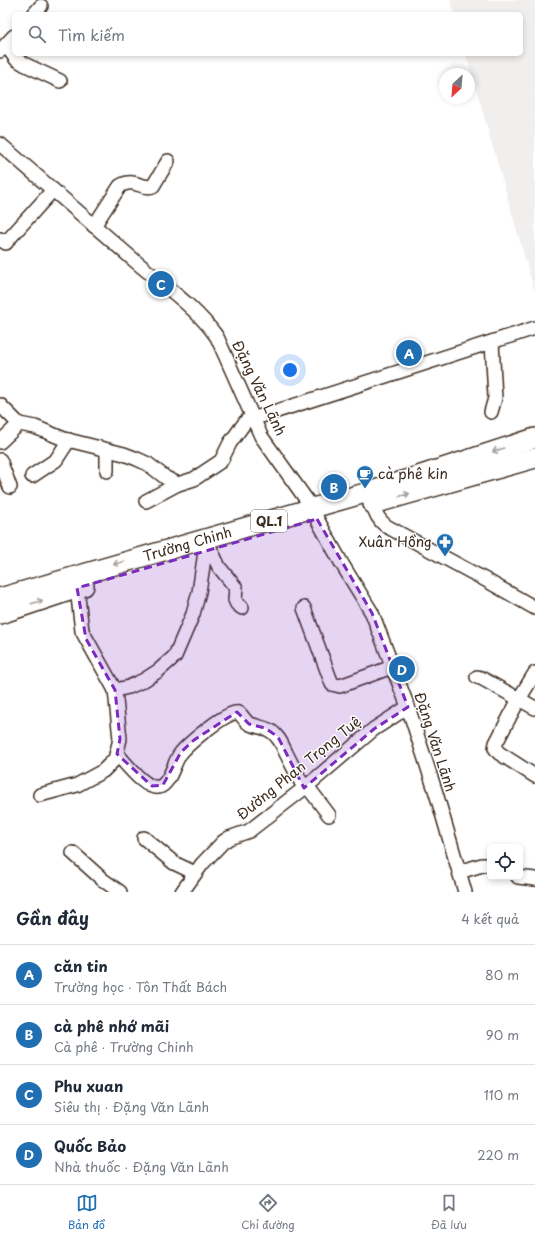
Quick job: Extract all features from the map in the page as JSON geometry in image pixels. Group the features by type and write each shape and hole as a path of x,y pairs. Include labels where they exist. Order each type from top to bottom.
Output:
{"highway":[{"name":"Trường Chinh","path":"372,498 535,438"},
{"name":"Trường Chinh","path":"0,598 372,498 535,458"},
{"name":"Trường Chinh","path":"0,614 78,588 208,551 315,514"}],"street":[{"path":"14,56 24,64 60,81"},
{"name":"Đặng Văn Lãnh","path":"0,144 188,305 209,326 217,337 261,436 315,514 342,564 372,612 408,707 436,793 465,892"},
{"path":"94,226 120,186 127,182 149,187 153,186 168,161"},
{"path":"0,239 6,243 53,190"},
{"path":"146,501 178,484 194,479 221,461 230,443 246,421 535,328"},
{"path":"491,412 495,398 492,342"},
{"path":"0,405 18,424 35,428 69,440 124,454 143,462 157,470 172,482 178,484"},
{"path":"0,442 18,424"},
{"path":"32,476 56,460 69,440"},
{"path":"107,450 107,471"},
{"path":"0,460 10,487"},
{"path":"372,498 377,517 386,526 535,608"},
{"path":"208,551 236,588 235,600 242,608"},
{"path":"114,690 129,687 144,680 158,671 175,656 193,614 208,551"},
{"path":"40,795 77,786 103,771 115,759 120,739 114,690 82,631 78,588"},
{"path":"304,608 332,684 340,686 392,667"},
{"path":"535,673 519,699 496,743 495,748 499,753 535,776"},
{"path":"477,677 535,708"},
{"name":"Đường Phan Trọng Tuệ","path":"182,892 195,873 224,842 229,838 249,831 305,787 374,729 408,707"},
{"path":"117,754 144,783 159,787 163,785 171,774 176,760 181,752 194,740 228,716 239,713 249,724 265,728 278,737 305,787 329,815"},
{"path":"144,838 174,863 195,873"},
{"path":"73,853 103,880 120,892"},
{"path":"459,872 482,864 487,865"},
{"path":"523,878 535,879"}],"highlighted area":[{"path":"317,519 372,613 408,707 374,729 304,788 278,737 265,728 249,724 237,712 194,740 181,752 163,785 152,786 117,754 120,739 115,690 86,639 77,588"}],"shaded area":[{"path":"450,0 535,0 535,293 475,85 475,68 470,68 467,56 523,56 523,12 453,12"}],"place":[{"name":"Phu xuan","path":"161,284"},
{"name":"căn tin","path":"409,353"},
{"name":"cà phê nhớ mãi","path":"334,487"},
{"name":"cà phê kin","path":"365,489"},
{"name":"Xuân Hồng","path":"445,557"},
{"name":"Quốc Bảo","path":"402,669"}]}
